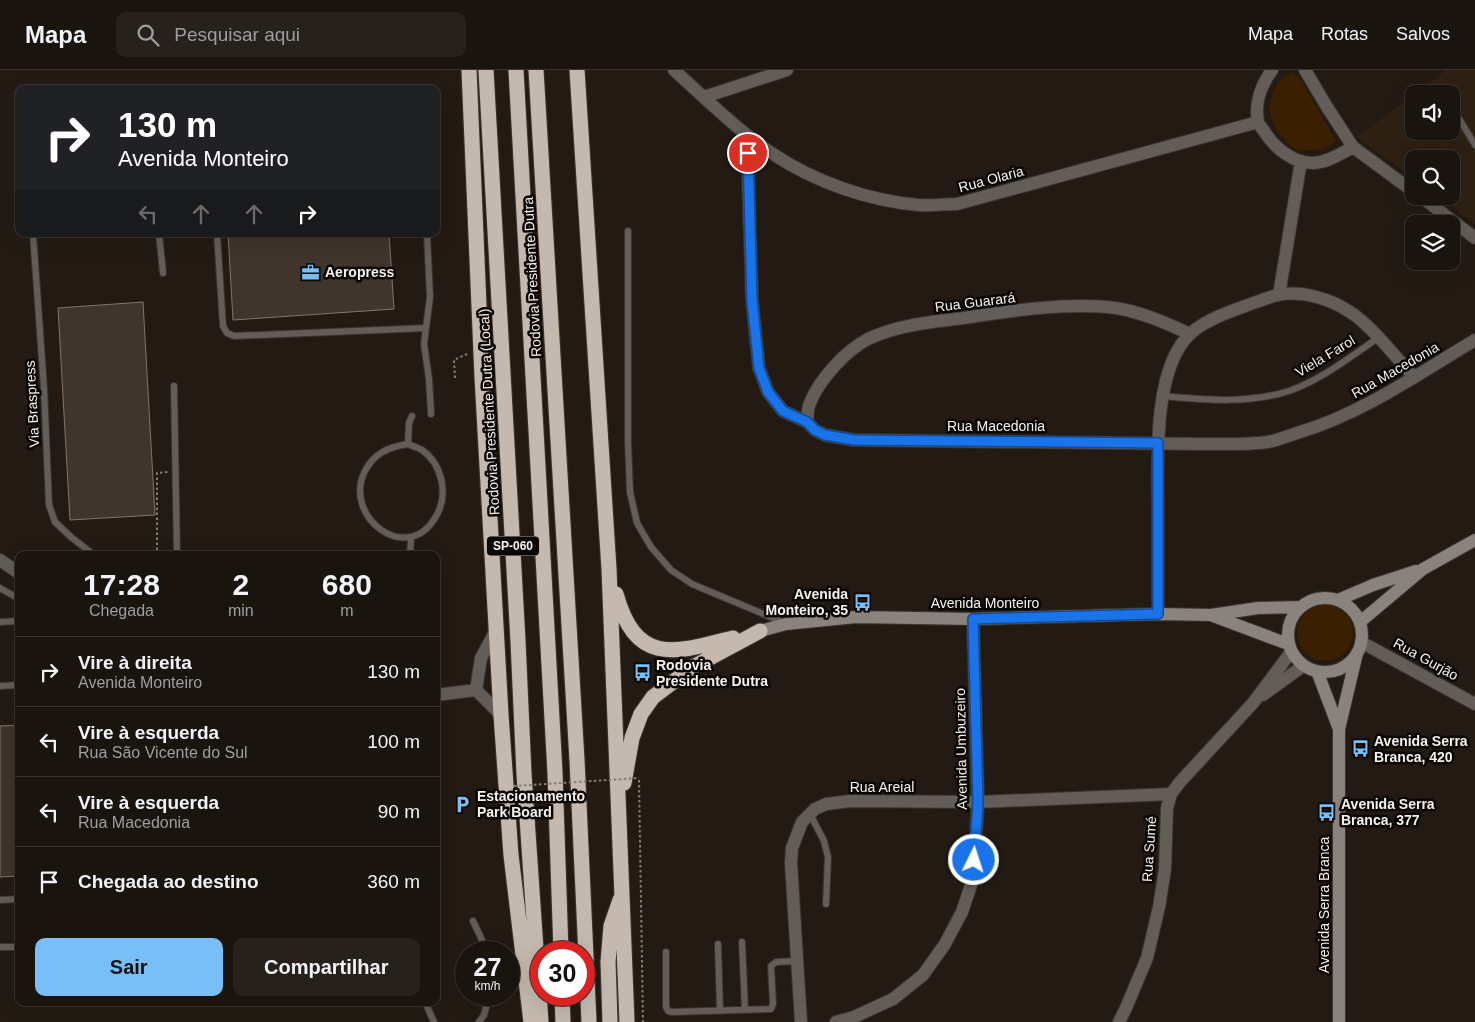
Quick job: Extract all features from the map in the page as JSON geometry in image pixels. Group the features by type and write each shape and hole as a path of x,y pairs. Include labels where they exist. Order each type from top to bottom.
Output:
{"highway":[{"path":"469,70 482,377 501,715 512,855 531,1022"},
{"name":"Rodovia Presidente Dutra (Local)","path":"486,70 524,774 541,1022"},
{"name":"Rodovia Presidente Dutra","path":"516,70 555,773 561,941"},
{"name":"Rodovia Presidente Dutra","path":"536,70 576,760 589,1022"},
{"path":"577,70 609,569 626,1022"},
{"path":"609,569 621,613 640,640 655,648 689,650 760,631"},
{"path":"619,808 632,738 641,714 653,697 693,667 760,631"},
{"path":"610,1022 608,962 611,926 622,892"},
{"path":"626,992 630,1022"},
{"path":"562,1006 563,1022"}],"street":[{"name":"Rua Olaria","path":"674,70 747,135 774,154 804,171 846,189 882,199 920,205 958,204 1258,122"},
{"path":"704,97 787,70"},
{"path":"1272,70 1262,84 1258,99 1258,122 1270,140 1282,152 1301,161 1313,163 1333,159 1353,147"},
{"path":"1305,70 1353,147 1405,185"},
{"name":"Rua Macedonia","path":"747,135 752,300 759,368 768,392 783,411 807,422 815,430 825,435 854,440 1232,444 1269,442 1314,428 1349,414 1475,340"},
{"path":"1279,294 1301,161"},
{"path":"1432,205 1475,238"},
{"path":"1158,614 1158,443 1163,396 1176,354 1190,334 1206,323 1242,307 1279,294 1305,294 1325,300 1350,312 1378,338 1414,377"},
{"name":"Rua Guarará","path":"807,422 809,405 815,393 839,361 865,340 889,330 992,314 1077,306 1109,307 1138,313 1163,321 1190,334"},
{"path":"1360,622 1423,569 1475,540"},
{"path":"0,560 15,570"},
{"path":"1338,600 1373,585 1423,569"},
{"path":"1328,597 1338,600 1348,605 1355,612 1360,622 1362,632 1359,648 1350,663 1340,669 1317,672 1303,666 1290,648 1287,634 1289,624 1293,614 1308,601 1328,597"},
{"name":"Avenida Monteiro","path":"760,631 786,624 865,617 973,619 1158,614 1211,615 1258,608 1300,606"},
{"name":"Avenida Monteiro","path":"1211,615 1290,648"},
{"name":"Avenida Umbuzeiro","path":"836,1022 854,1017 893,999 923,975 945,944 962,912 973,879 978,802 973,619"},
{"path":"476,690 481,658 496,630"},
{"path":"1171,794 1253,703 1290,648"},
{"name":"Rua Gurjão","path":"1359,648 1475,704"},
{"name":"Avenida Serra Branca","path":"1339,1022 1339,729 1359,648"},
{"path":"1253,703 1303,666"},
{"name":"Avenida Serra Branca","path":"1317,672 1339,729"},
{"path":"440,694 476,690"},
{"path":"476,690 501,715"},
{"name":"Rua Areial","path":"810,814 815,808 826,804 850,801 978,802 1171,794"},
{"name":"Rua Sumé","path":"1119,1022 1147,958 1159,907 1165,869 1167,808 1171,794"},
{"path":"800,1022 791,863 792,848 802,822 810,814"}],"lane":[{"path":"1460,120 1475,145"},
{"path":"628,231 628,443 630,492 638,523 651,547 671,570 678,575 692,584 786,624"},
{"name":"Via Braspress","path":"33,237 44,388 49,505 55,522 89,551"},
{"path":"159,237 163,273"},
{"path":"217,237 223,326 227,333 234,336 426,328"},
{"path":"427,237 430,297 424,344 431,414"},
{"name":"Viela Farol","path":"1163,396 1203,400 1234,400 1263,397 1290,390 1319,377 1378,338"},
{"path":"174,386 177,551"},
{"path":"408,444 408,423 412,416"},
{"path":"408,444 422,450 433,461 440,474 443,490 442,505 435,519 424,530 411,538 396,537 382,531 370,521 363,508 360,493 362,478 368,464 379,453 392,446 408,444"},
{"path":"410,551 411,538"},
{"path":"0,588 15,597"},
{"path":"0,622 15,622"},
{"path":"0,686 15,685"},
{"path":"810,814 824,841 828,857 826,904"},
{"path":"0,900 15,899"},
{"path":"473,921 482,941"},
{"path":"742,942 745,1010"},
{"path":"718,944 720,1011"},
{"path":"0,948 15,947"},
{"path":"666,952 666,1007 668,1011 672,1012 771,1009 773,1007 771,966 776,962 797,961"},
{"path":"427,1006 434,1022"},
{"path":"479,1022 484,1015 486,1006"}],"path":[{"path":"157,551 157,473 176,472"},
{"path":"514,786 639,778 644,1022"}],"shaded area":[{"path":"1446,70 1475,70 1475,224 1450,205 1460,205 1460,150 1405,150 1405,172 1357,137 1405,101 1405,140 1460,140 1460,85 1426,85"},
{"path":"1293,73 1301,80 1336,141 1328,147 1316,150 1296,149 1288,143 1274,126 1270,113 1273,92 1276,85 1286,75"},
{"path":"1325,605 1336,607 1345,613 1351,622 1353,633 1351,644 1345,653 1336,659 1325,661 1314,659 1305,653 1299,644 1297,633 1299,622 1305,613 1314,607"}],"building":[{"name":"Aeropress","path":"228,237 389,237 394,309 233,320"},
{"path":"143,302 155,515 70,520 58,308"},
{"path":"15,725 15,876 0,877 0,726"}],"place":[{"name":"Aeropress","path":"311,272"},
{"name":"Avenida Monteiro, 35","path":"862,602"},
{"name":"Rodovia Presidente Dutra","path":"642,673"},
{"name":"Avenida Serra Branca, 420","path":"1360,749"},
{"name":"Estacionamento Park Board","path":"463,804"},
{"name":"Avenida Serra Branca, 377","path":"1327,812"}],"route":[{"path":"748,153 752,300 759,368 768,392 783,411 807,422 815,430 825,435 854,440 1158,443 1158,614 973,619 978,802 974,860"}]}
